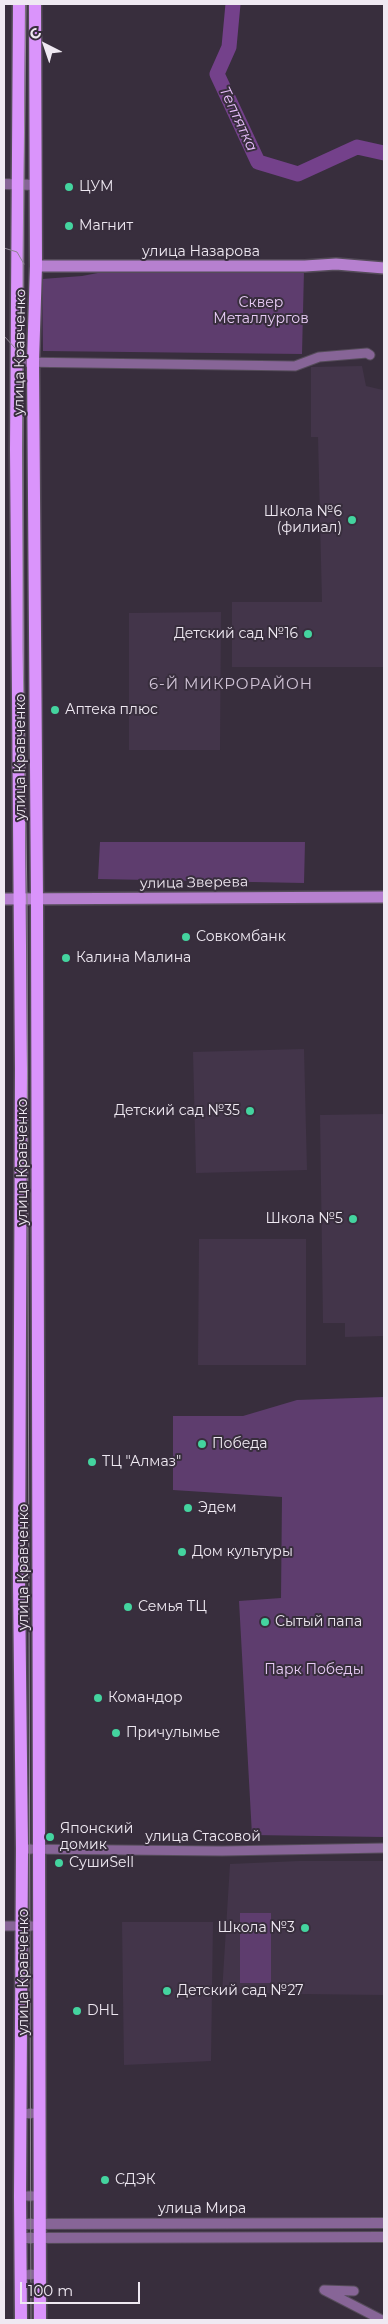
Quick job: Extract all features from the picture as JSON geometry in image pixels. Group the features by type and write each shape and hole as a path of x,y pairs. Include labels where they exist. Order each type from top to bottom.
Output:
{"main road":[{"name":"улица Кравченко","path":"19,4 17,597 21,1069 21,2320"},
{"name":"улица Кравченко","path":"35,4 36,266 33,362 36,1003 38,1069 40,2320"},
{"path":"19,232 36,232"},
{"name":"улица Назарова","path":"18,266 305,266 336,264 384,268"},
{"name":"улица Зверева","path":"4,900 384,897"}],"street":[{"path":"4,184 36,184"},
{"path":"18,247 36,245"},
{"path":"17,362 295,366 319,357 367,353 370,355"},
{"path":"17,545 35,544"},
{"path":"17,597 35,596"},
{"path":"19,817 36,816"},
{"path":"20,1004 36,1003"},
{"path":"21,1069 38,1069"},
{"path":"21,1107 38,1106"},
{"path":"21,1162 38,1162"},
{"path":"21,1220 38,1220"},
{"path":"20,1276 38,1276"},
{"path":"20,1331 38,1331"},
{"path":"21,1660 39,1660"},
{"name":"улица Стасовой","path":"22,1849 222,1851 384,1848"},
{"path":"4,1926 40,1926"},
{"path":"21,1976 40,1975"},
{"path":"20,2114 39,2113"},
{"path":"20,2196 39,2196"},
{"name":"улица Мира","path":"20,2224 384,2222"},
{"name":"улица Мира","path":"21,2238 384,2237"},
{"path":"21,2275 40,2274"},
{"path":"354,2291 324,2290 382,2320"}],"shaded area":[{"path":"362,366 366,386 383,390 384,393 384,667 232,667 232,602 322,602 318,437 311,437 311,367"},
{"path":"221,612 220,750 129,750 129,613"},
{"name":"Детский сад №35","path":"304,1049 307,1170 196,1173 193,1052"},
{"name":"Школа №5","path":"384,1114 384,1336 345,1337 345,1323 323,1323 320,1115"},
{"path":"199,1239 306,1239 306,1365 198,1365"},
{"name":"Школа №3","path":"299,1861 384,1861 384,1995 222,1993 230,1864"},
{"name":"Детский сад №27","path":"122,1922 213,1922 211,2061 124,2065"}],"green space":[{"name":"Сквер Металлургов","path":"304,270 302,354 43,351 42,279 82,276 103,272"},
{"path":"100,842 305,842 304,883 98,879"},
{"name":"Парк Победы","path":"384,1397 384,1837 252,1835 239,1601 281,1598 282,1497 173,1490 173,1416 243,1416 297,1400"},
{"path":"240,1913 271,1913 271,1983 240,1983"}],"waterway":[{"name":"Тептятка","path":"233,4 229,47 217,74 258,162 298,174 357,147 384,153"}],"tram line":[{"path":"26,4 23,261 23,648 27,900 31,2320"},
{"path":"4,248 17,252 24,264"},
{"path":"4,336 22,359"}],"place":[{"name":"ЦУМ","path":"69,187"},
{"name":"Магнит","path":"69,226"},
{"name":"Школа №6 (филиал)","path":"352,520"},
{"name":"Детский сад №16","path":"308,634"},
{"name":"Аптека плюс","path":"55,710"},
{"name":"Совкомбанк","path":"186,937"},
{"name":"Калина Малина","path":"66,958"},
{"name":"Детский сад №35","path":"250,1111"},
{"name":"Школа №5","path":"353,1219"},
{"name":"Победа","path":"202,1444"},
{"name":"ТЦ \"Алмаз\"","path":"92,1462"},
{"name":"Эдем","path":"188,1508"},
{"name":"Дом культуры","path":"182,1552"},
{"name":"Семья ТЦ","path":"128,1607"},
{"name":"Сытый папа","path":"265,1622"},
{"name":"Командор","path":"98,1698"},
{"name":"Причулымье","path":"116,1733"},
{"name":"Японский домик","path":"50,1837"},
{"name":"СушиSell","path":"59,1863"},
{"name":"Школа №3","path":"305,1928"},
{"name":"Детский сад №27","path":"167,1991"},
{"name":"DHL","path":"77,2011"},
{"name":"СДЭК","path":"105,2180"}],"district":[{"name":"6-Й МИКРОРАЙОН","path":"231,685"}]}
